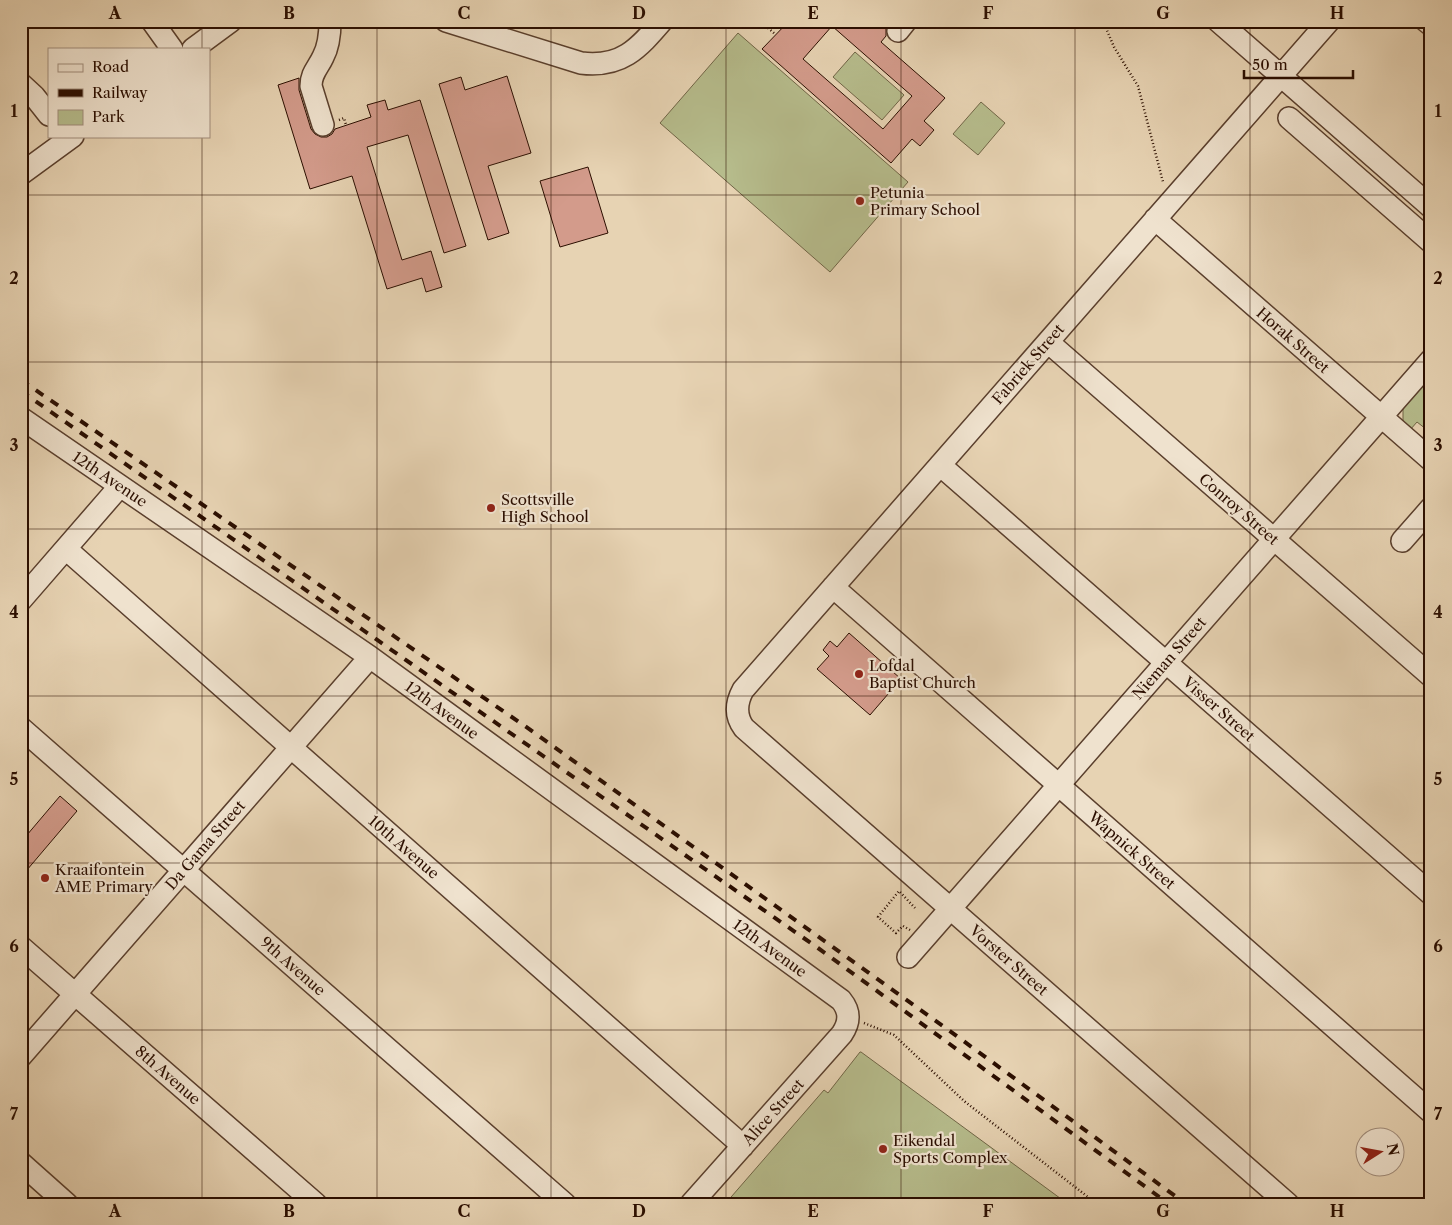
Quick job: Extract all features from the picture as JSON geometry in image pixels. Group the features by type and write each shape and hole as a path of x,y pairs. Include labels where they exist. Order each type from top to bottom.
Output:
{"street":[{"path":"152,21 171,48"},
{"path":"194,48 231,21"},
{"path":"323,125 311,86 311,79 315,68 326,51 330,21"},
{"path":"446,21 551,62 590,64 610,63 621,59 640,46 662,21"},
{"path":"1218,21 1431,207"},
{"name":"Fabriek Street","path":"737,712 743,690 1329,21"},
{"path":"1426,21 1431,25"},
{"path":"21,84 34,96 48,114"},
{"path":"1289,118 1431,242"},
{"path":"21,174 68,138"},
{"name":"Horak Street","path":"1162,211 1381,416 1431,460"},
{"name":"Conroy Street","path":"1048,342 1431,676"},
{"name":"Nieman Street","path":"908,957 1431,360"},
{"name":"12th Avenue","path":"21,418 370,657 840,1000 847,1010 848,1017"},
{"name":"Visser Street","path":"940,465 1431,894"},
{"path":"21,600 120,486"},
{"path":"1402,541 1431,508"},
{"name":"10th Avenue","path":"66,549 743,1146"},
{"name":"Wapnick Street","path":"833,587 1431,1112"},
{"name":"Da Gama Street","path":"21,1056 370,657"},
{"name":"Vorster Street","path":"737,712 744,728 1288,1204"},
{"name":"9th Avenue","path":"21,728 564,1204"},
{"name":"8th Avenue","path":"21,947 316,1204"},
{"name":"Alice Street","path":"691,1204 842,1034 848,1023 848,1017"},
{"path":"21,1163 67,1204"}],"path":[{"path":"760,21 775,34"},
{"path":"1103,21 1114,47 1138,86 1162,211"},
{"path":"915,908 899,891 878,917 896,933 904,926 924,938"},
{"path":"848,1017 894,1034 964,1101 1097,1204"}],"green space":[{"path":"738,33 908,182 830,272 660,123"},
{"path":"855,52 904,95 882,120 833,77"},
{"path":"981,102 1005,123 978,155 953,134"},
{"path":"1431,372 1431,433 1417,422 1410,430 1403,421 1403,406"},
{"name":"Eikendal Sports Complex","path":"860,1052 1068,1204 725,1204 824,1090 828,1093"}],"building":[{"path":"789,21 890,21 886,29 886,36 881,42 945,98 924,121 934,130 920,146 912,139 891,163 762,49","holes":["832,26 912,96 883,129 803,59"]},
{"path":"507,76 531,153 488,166 509,233 488,240 439,84 461,77 465,90"},
{"path":"299,78 299,90 311,129 321,137 327,137 335,129 371,117 367,105 385,100 388,110 420,100 466,246 444,253 408,135 367,147 402,260 431,251 442,287 426,292 422,278 387,289 352,176 310,189 278,85"},
{"path":"588,167 608,233 560,247 540,181"},
{"name":"Lofdal Baptist Church","path":"849,633 901,679 870,715 817,669 829,656 823,650 830,641 837,647"},
{"path":"60,796 77,811 21,877 21,842"}],"railway":[{"path":"21,380 522,724 943,1026 1186,1204"},
{"path":"21,391 818,948 1169,1204"}],"place":[{"name":"Petunia Primary School","path":"860,201"},
{"name":"Scottsville High School","path":"491,508"},
{"name":"Lofdal Baptist Church","path":"859,674"},
{"name":"Kraaifontein AME Primary","path":"45,878"},
{"name":"Eikendal Sports Complex","path":"883,1149"}]}
